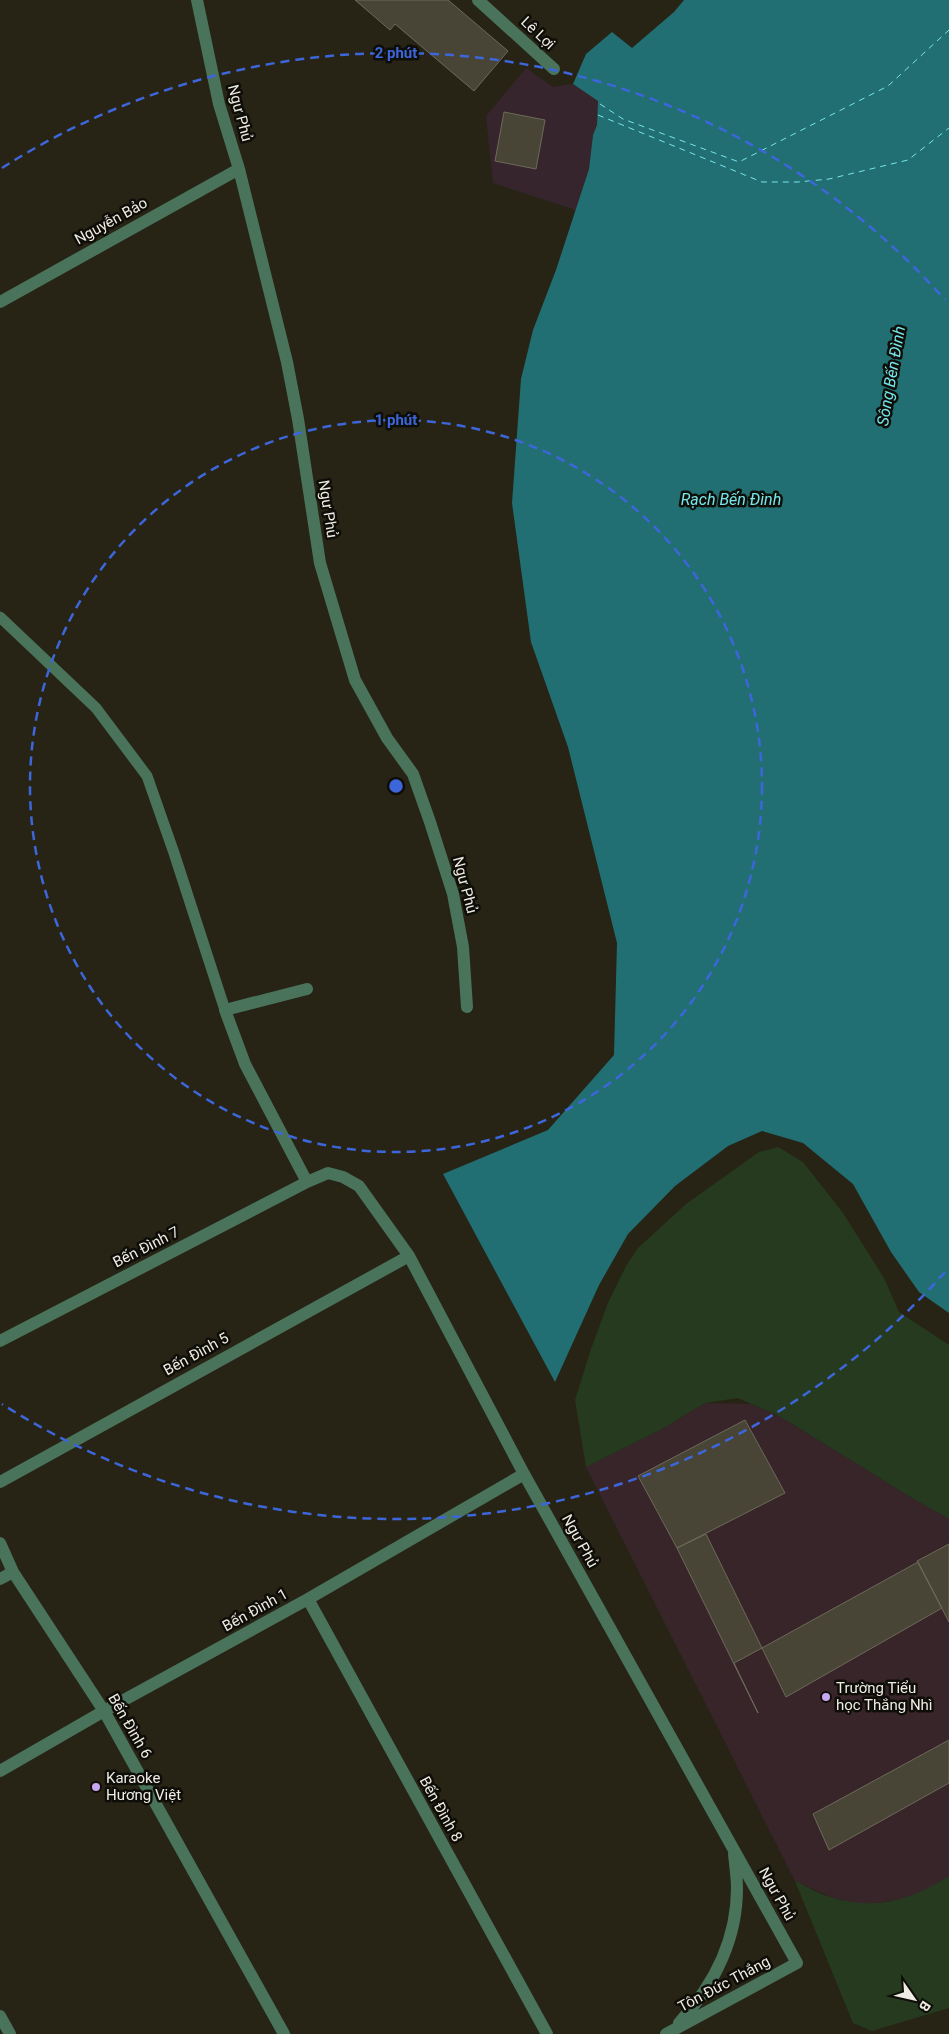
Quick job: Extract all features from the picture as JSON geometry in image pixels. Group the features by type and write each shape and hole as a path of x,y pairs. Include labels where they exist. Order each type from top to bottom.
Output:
{"street":[{"name":"Ngư Phủ","path":"197,0 219,104 239,169 287,362 298,419 320,563 354,680 387,738 413,774 430,822 454,903 463,946 467,1007"},
{"name":"Lê Lợi","path":"478,0 554,70"},
{"name":"Nguyễn Bảo","path":"0,302 239,169"},
{"path":"307,989 225,1010 245,1064 307,1182"},
{"name":"Ngư Phủ","path":"307,1182 328,1173 343,1177 359,1186 409,1256 524,1474 797,1963"},
{"name":"Bến Đình 7","path":"0,1341 307,1182"},
{"name":"Bến Đình 5","path":"0,1482 409,1256"},
{"name":"Bến Đình 1","path":"0,1771 104,1711 308,1600 524,1474"},
{"name":"Bến Đình 6","path":"0,1544 13,1572 104,1711 284,2034"},
{"path":"0,1579 13,1572"},
{"name":"Bến Đình 8","path":"308,1600 547,2034"},
{"path":"669,2032 699,2002 714,1978 725,1953 735,1913 737,1889 734,1850"},
{"name":"Tôn Đức Thắng","path":"669,2032 797,1963"},
{"path":"0,2016 10,2034"}],"lane":[{"path":"0,616 96,708 147,776 225,1010"}],"shaded area":[{"path":"526,68 553,87 573,84 598,101 597,125 593,135 589,169 576,210 493,183 486,116"},
{"name":"Trường Tiểu học Thắng Nhì","path":"705,1403 751,1404 781,1417 949,1519 949,1876 925,1891 898,1900 862,1905 833,1898 795,1881 586,1467 662,1429"}],"green space":[{"path":"778,1147 803,1162 843,1213 884,1278 899,1312 949,1345 949,1519 781,1417 738,1398 705,1403 662,1429 586,1467 575,1400 608,1303 626,1266 638,1248 686,1204 759,1152"},
{"path":"949,1876 949,2008 872,2031 853,2023 795,1881 834,1898 850,1902 880,1903 922,1891"}],"water":[{"name":"Rạch Bến Đình","path":"684,0 949,0 949,1313 919,1292 891,1252 853,1184 803,1143 762,1131 728,1146 675,1186 628,1234 599,1285 555,1382 443,1174 548,1130 614,1055 617,943 568,747 531,642 512,503 521,379 533,330 556,270 589,169 593,135 597,125 598,101 573,84 586,54 612,32 632,48 674,12"}],"building":[{"path":"355,0 448,0 508,51 474,91 395,24 390,30"},
{"path":"504,112 545,120 536,169 495,161"},
{"path":"745,1420 785,1493 677,1548 638,1476"},
{"path":"706,1534 762,1648 734,1663 758,1713 677,1548"},
{"path":"949,1544 949,1622 917,1561"},
{"path":"918,1562 942,1608 786,1697 762,1648"},
{"path":"949,1740 949,1783 829,1850 813,1814"}],"ferry route":[{"path":"600,104 623,119 739,162 888,86 949,30"},
{"path":"598,115 762,182 798,182 829,179 908,160 949,128"}],"place":[{"name":"Trường Tiểu học Thắng Nhì","path":"826,1697"},
{"name":"Karaoke Hương Việt","path":"96,1787"}],"water label":[{"name":"Sông Bến Đình","path":"891,376"}]}
